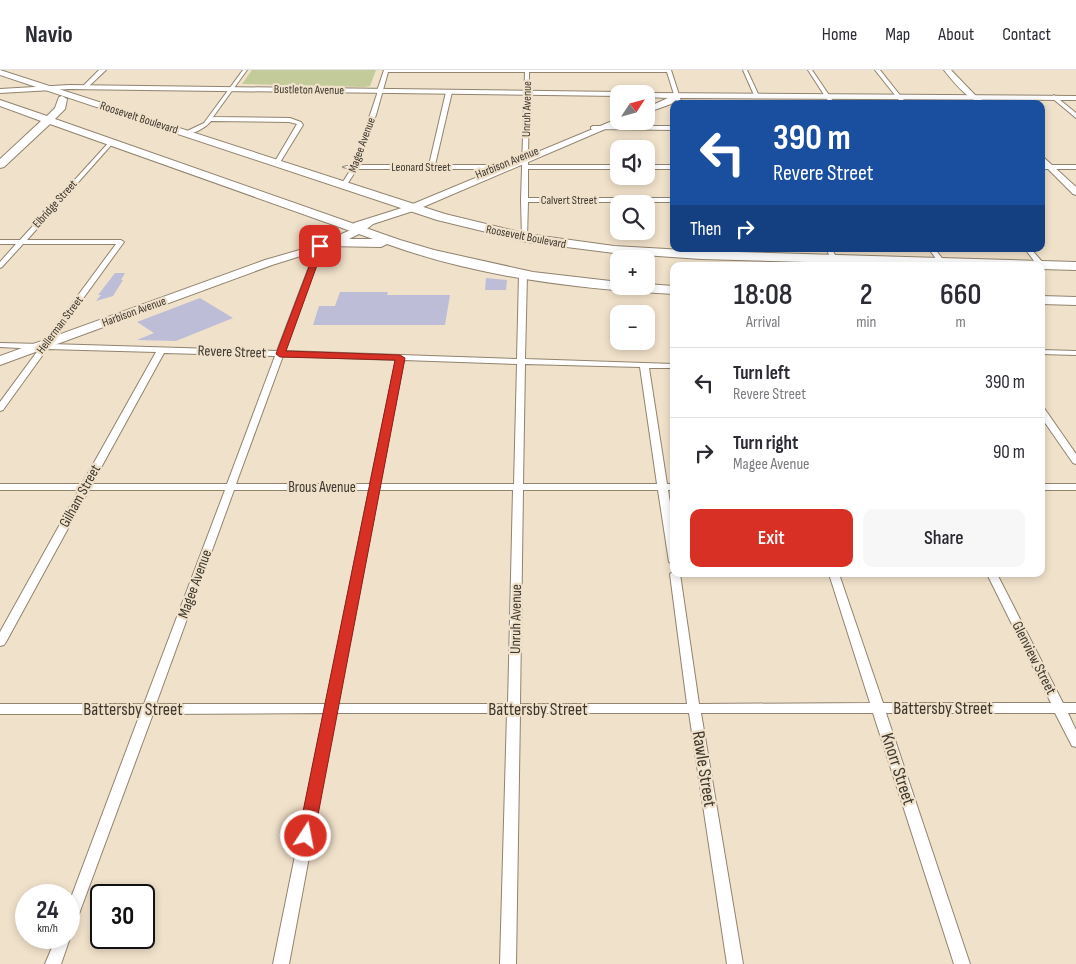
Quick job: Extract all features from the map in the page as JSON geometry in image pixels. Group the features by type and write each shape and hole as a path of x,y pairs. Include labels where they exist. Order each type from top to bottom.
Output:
{"highway":[{"name":"Roosevelt Boulevard","path":"0,72 79,98 90,108"},
{"name":"Roosevelt Boulevard","path":"0,79 404,208 524,238 629,252 831,254 941,262"},
{"name":"Roosevelt Boulevard","path":"0,96 247,182 396,243 456,261 523,274 597,284 670,290"},
{"path":"0,166 58,116 62,107 62,99"},
{"name":"Roosevelt Boulevard","path":"0,103 58,116 111,142 280,202 324,235 359,227 482,258 558,272 610,277"},
{"name":"Roosevelt Boulevard","path":"183,136 225,146 344,185 494,240 550,251 610,258"},
{"path":"126,147 175,156"},
{"path":"247,182 280,202"},
{"path":"324,235 396,243"},
{"path":"655,261 680,262"},
{"name":"Roosevelt Boulevard","path":"1045,268 1076,266"},
{"name":"Roosevelt Boulevard","path":"1045,269 1076,273"},
{"path":"655,281 670,282"},
{"path":"1045,292 1076,293"},
{"path":"1045,300 1076,301"}],"main road":[{"name":"Bustleton Avenue","path":"0,90 85,87 610,94"},
{"path":"79,98 77,95 85,87"},
{"path":"655,94 755,98 899,96 976,100 1076,98"},
{"path":"655,103 677,95"},
{"path":"671,100 677,95"},
{"path":"655,107 670,100"},
{"name":"Harbison Avenue","path":"0,361 269,262 288,258 324,235 359,227 496,167 526,161 610,121"},
{"name":"Harbison Avenue","path":"404,208 526,161 610,125"}],"street":[{"path":"85,87 103,70"},
{"path":"183,136 202,127 210,119 245,70"},
{"path":"386,70 669,70 679,100"},
{"name":"Magee Avenue","path":"364,120 386,70"},
{"path":"745,70 755,98"},
{"path":"810,70 830,100"},
{"path":"877,70 902,100"},
{"path":"947,70 976,100"},
{"name":"Unruh Avenue","path":"524,238 527,71"},
{"name":"Magee Avenue","path":"349,160 342,179 344,185 348,182 368,129 380,94 378,91"},
{"path":"432,167 450,92"},
{"path":"1054,98 1076,116"},
{"path":"210,119 290,120 299,122 300,125 278,164"},
{"path":"593,128 670,128"},
{"path":"361,129 368,129"},
{"name":"Elbridge Street","path":"0,266 111,142"},
{"path":"526,161 610,166"},
{"path":"1045,161 1076,192"},
{"name":"Leonard Street","path":"346,167 496,167"},
{"path":"655,167 670,167"},
{"path":"1045,168 1076,167"},
{"path":"1045,172 1076,203"},
{"name":"Calvert Street","path":"524,200 670,200"},
{"name":"Magee Avenue","path":"80,892 324,235"},
{"path":"0,242 21,242"},
{"name":"Hellerman Street","path":"0,408 43,346 56,332 121,242 21,242"},
{"path":"934,252 941,262"},
{"name":"Unruh Avenue","path":"508,964 523,274"},
{"name":"Revere Street","path":"0,345 670,366"},
{"name":"Gilham Street","path":"0,642 161,350"},
{"path":"1045,352 1076,354"},
{"path":"281,964 400,358"},
{"path":"644,365 668,487 670,512"},
{"path":"1045,416 1076,461"},
{"name":"Brous Avenue","path":"0,487 668,487"},
{"path":"1045,487 1076,487"},
{"name":"Rawle Street","path":"675,577 694,708 735,964"},
{"name":"Knorr Street","path":"835,577 962,964"},
{"name":"Glenview Street","path":"994,577 1076,742"},
{"name":"Battersby Street","path":"0,709 1076,708"},
{"path":"53,964 59,949"}],"green space":[{"path":"252,70 376,70 370,86 364,87 242,84"}],"building":[{"path":"115,273 125,273 113,296 96,301 101,295 98,295"},
{"path":"486,278 507,280 506,290 485,290"},
{"path":"340,292 388,292 387,295 450,295 445,325 313,325 319,306 335,306"},
{"path":"200,298 233,318 176,341 137,340 154,333 137,322"}],"route":[{"path":"306,836 400,358 280,354 320,246"}]}
